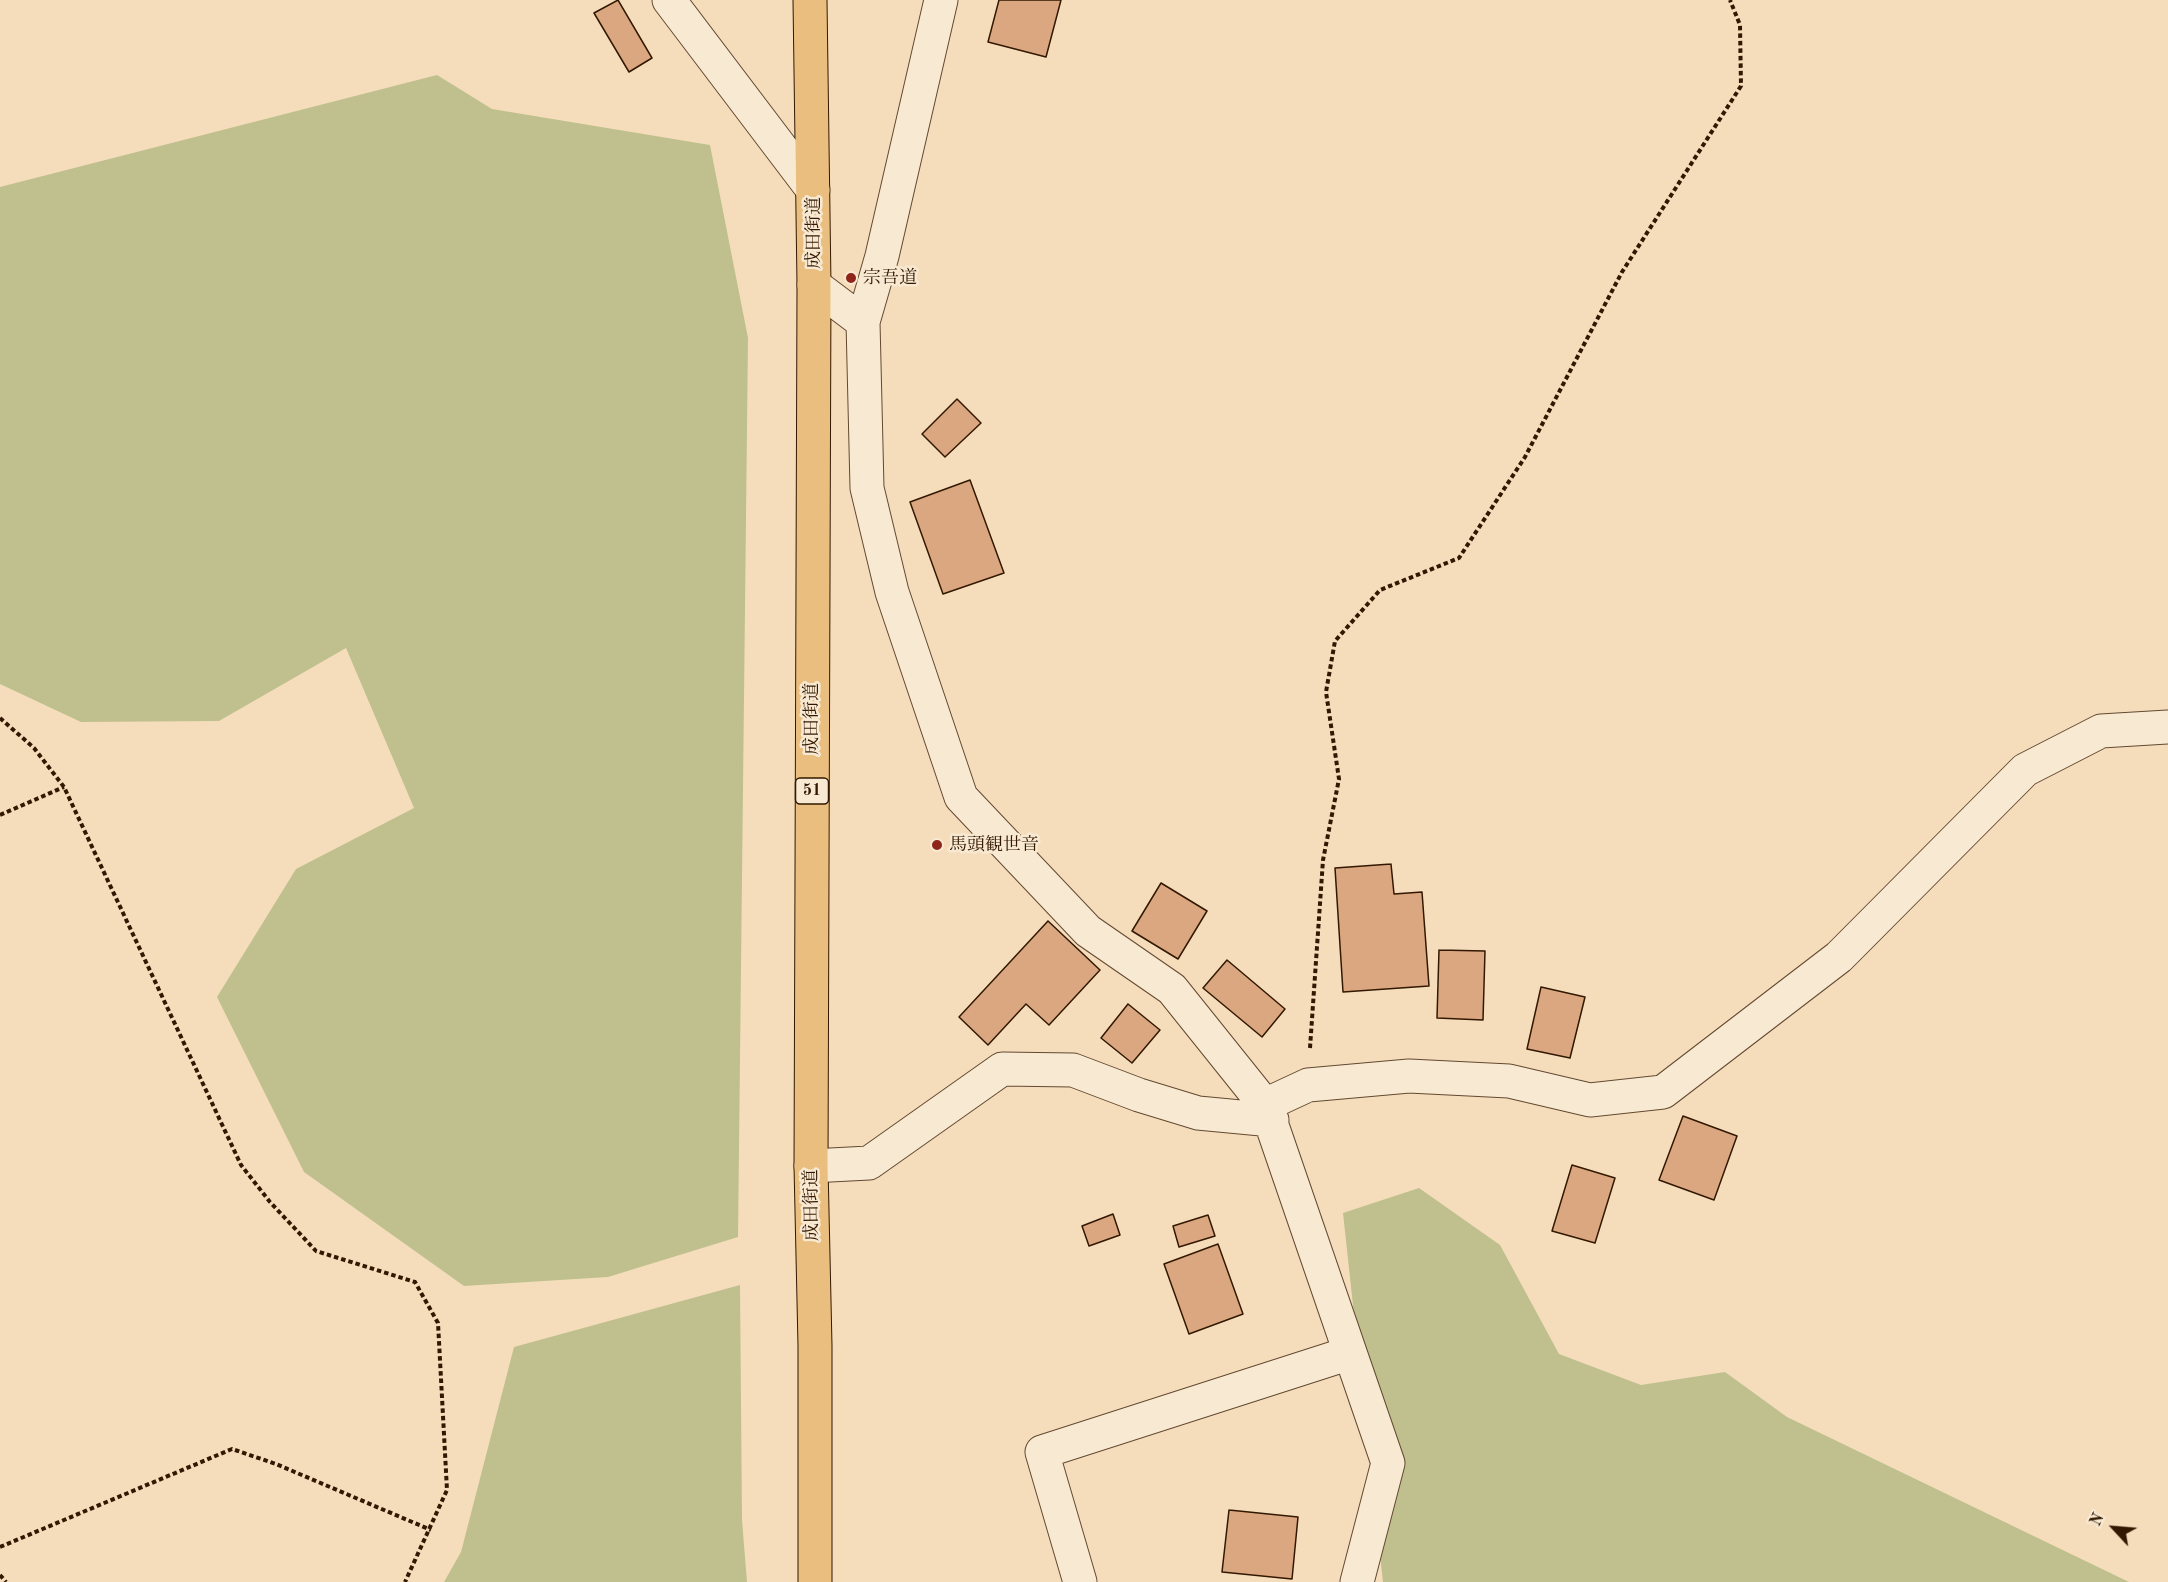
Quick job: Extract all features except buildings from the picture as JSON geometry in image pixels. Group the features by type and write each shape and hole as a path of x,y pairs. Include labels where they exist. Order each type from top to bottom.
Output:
{"highway":[{"name":"成田街道","path":"810,0 814,285 811,1166 815,1346 815,1582"}],"street":[{"path":"669,0 813,190"},
{"path":"941,0 882,256 863,322 867,488 892,592 961,797 1088,931 1172,989 1268,1113 1388,1463 1357,1582"},
{"path":"814,285 863,322"},
{"path":"811,1166 869,1163 1002,1069 1073,1070 1139,1095 1198,1113 1268,1113 1308,1085 1409,1076 1509,1081 1590,1100 1663,1092 1839,957 2025,770 2101,731 2168,727"},
{"path":"1080,1582 1042,1452 1350,1353"}],"path":[{"path":"1308,1085 1323,860 1339,779 1326,692 1335,641 1380,590 1459,558 1525,456 1622,272 1741,86 1740,25 1730,0"},
{"path":"0,718 34,748 64,787 241,1165 270,1202 316,1251 415,1281 438,1323 447,1490 431,1530 405,1582"},
{"path":"0,814 64,787"},
{"path":"0,1547 232,1449 276,1464 431,1530"},
{"path":"0,1575 6,1582"}],"green space":[{"path":"437,75 492,109 710,145 748,338 738,1237 608,1277 464,1286 304,1172 217,997 296,869 414,808 346,648 219,721 81,722 0,684 0,187"},
{"path":"1419,1188 1500,1245 1559,1354 1641,1385 1725,1372 1787,1417 2129,1582 1383,1582 1343,1213"},
{"path":"740,1285 742,1520 747,1582 444,1582 461,1552 514,1347"}],"place":[{"name":"宗吾道","path":"851,278"},
{"name":"馬頭観世音","path":"937,845"}]}
